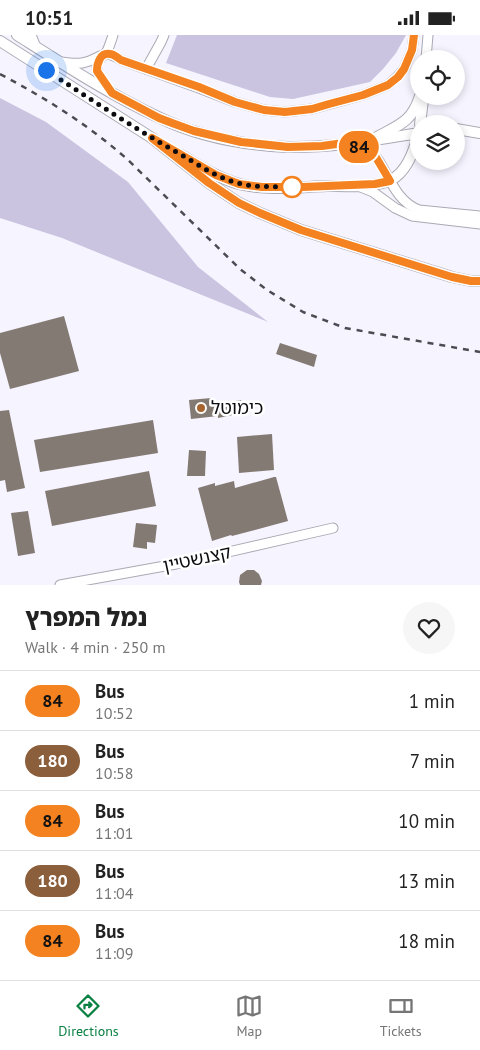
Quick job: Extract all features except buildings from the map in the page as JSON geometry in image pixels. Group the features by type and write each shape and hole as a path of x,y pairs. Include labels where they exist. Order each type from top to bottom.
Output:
{"street":[{"path":"17,35 112,93 159,118 194,131 221,138 288,147 322,146 410,134"},
{"path":"32,35 36,47"},
{"path":"112,93 97,71 100,58 106,54 113,35"},
{"path":"146,69 164,35"},
{"path":"58,61 82,63 110,54 121,60 199,87 235,102 264,110 285,112 312,109 363,95 388,85 404,69 412,50 414,35"},
{"path":"427,50 428,35"},
{"path":"0,41 152,138 216,175 239,184 262,187 381,183 390,181 400,172 410,158"},
{"path":"370,140 402,123 418,105"},
{"path":"465,130 480,133"},
{"path":"152,138 209,183 233,199 260,213 301,230 452,277 480,281"},
{"path":"344,143 366,149 374,154 401,198 412,207 480,216"},
{"path":"358,185 373,192 395,209 412,216 480,224"},
{"name":"קצנשטיין","path":"62,585 176,564 333,528"}],"shaded area":[{"path":"177,35 406,35 396,53 370,82 293,99 270,97 166,63"},
{"path":"0,98 46,122 128,182 198,267 268,322 62,238 0,218"}],"railway":[{"path":"0,74 34,93 97,134 127,159 240,269 267,290 303,312 345,328 480,352"}],"bus line":[{"name":"84","path":"414,35 410,59 398,77 388,85 379,90 312,109 285,112 264,110 235,102 199,87 121,60 110,54 100,58 97,71 112,93 159,118 194,131 263,145 288,147 344,143 366,149 374,154 390,181 358,185 262,187 239,184 216,175 152,138 226,195 260,213 301,230 452,277 480,281"}],"place":[{"name":"כימוטל","path":"201,408"}],"route":[{"path":"46,70 152,138 216,175 239,184 262,187 292,187"}]}
